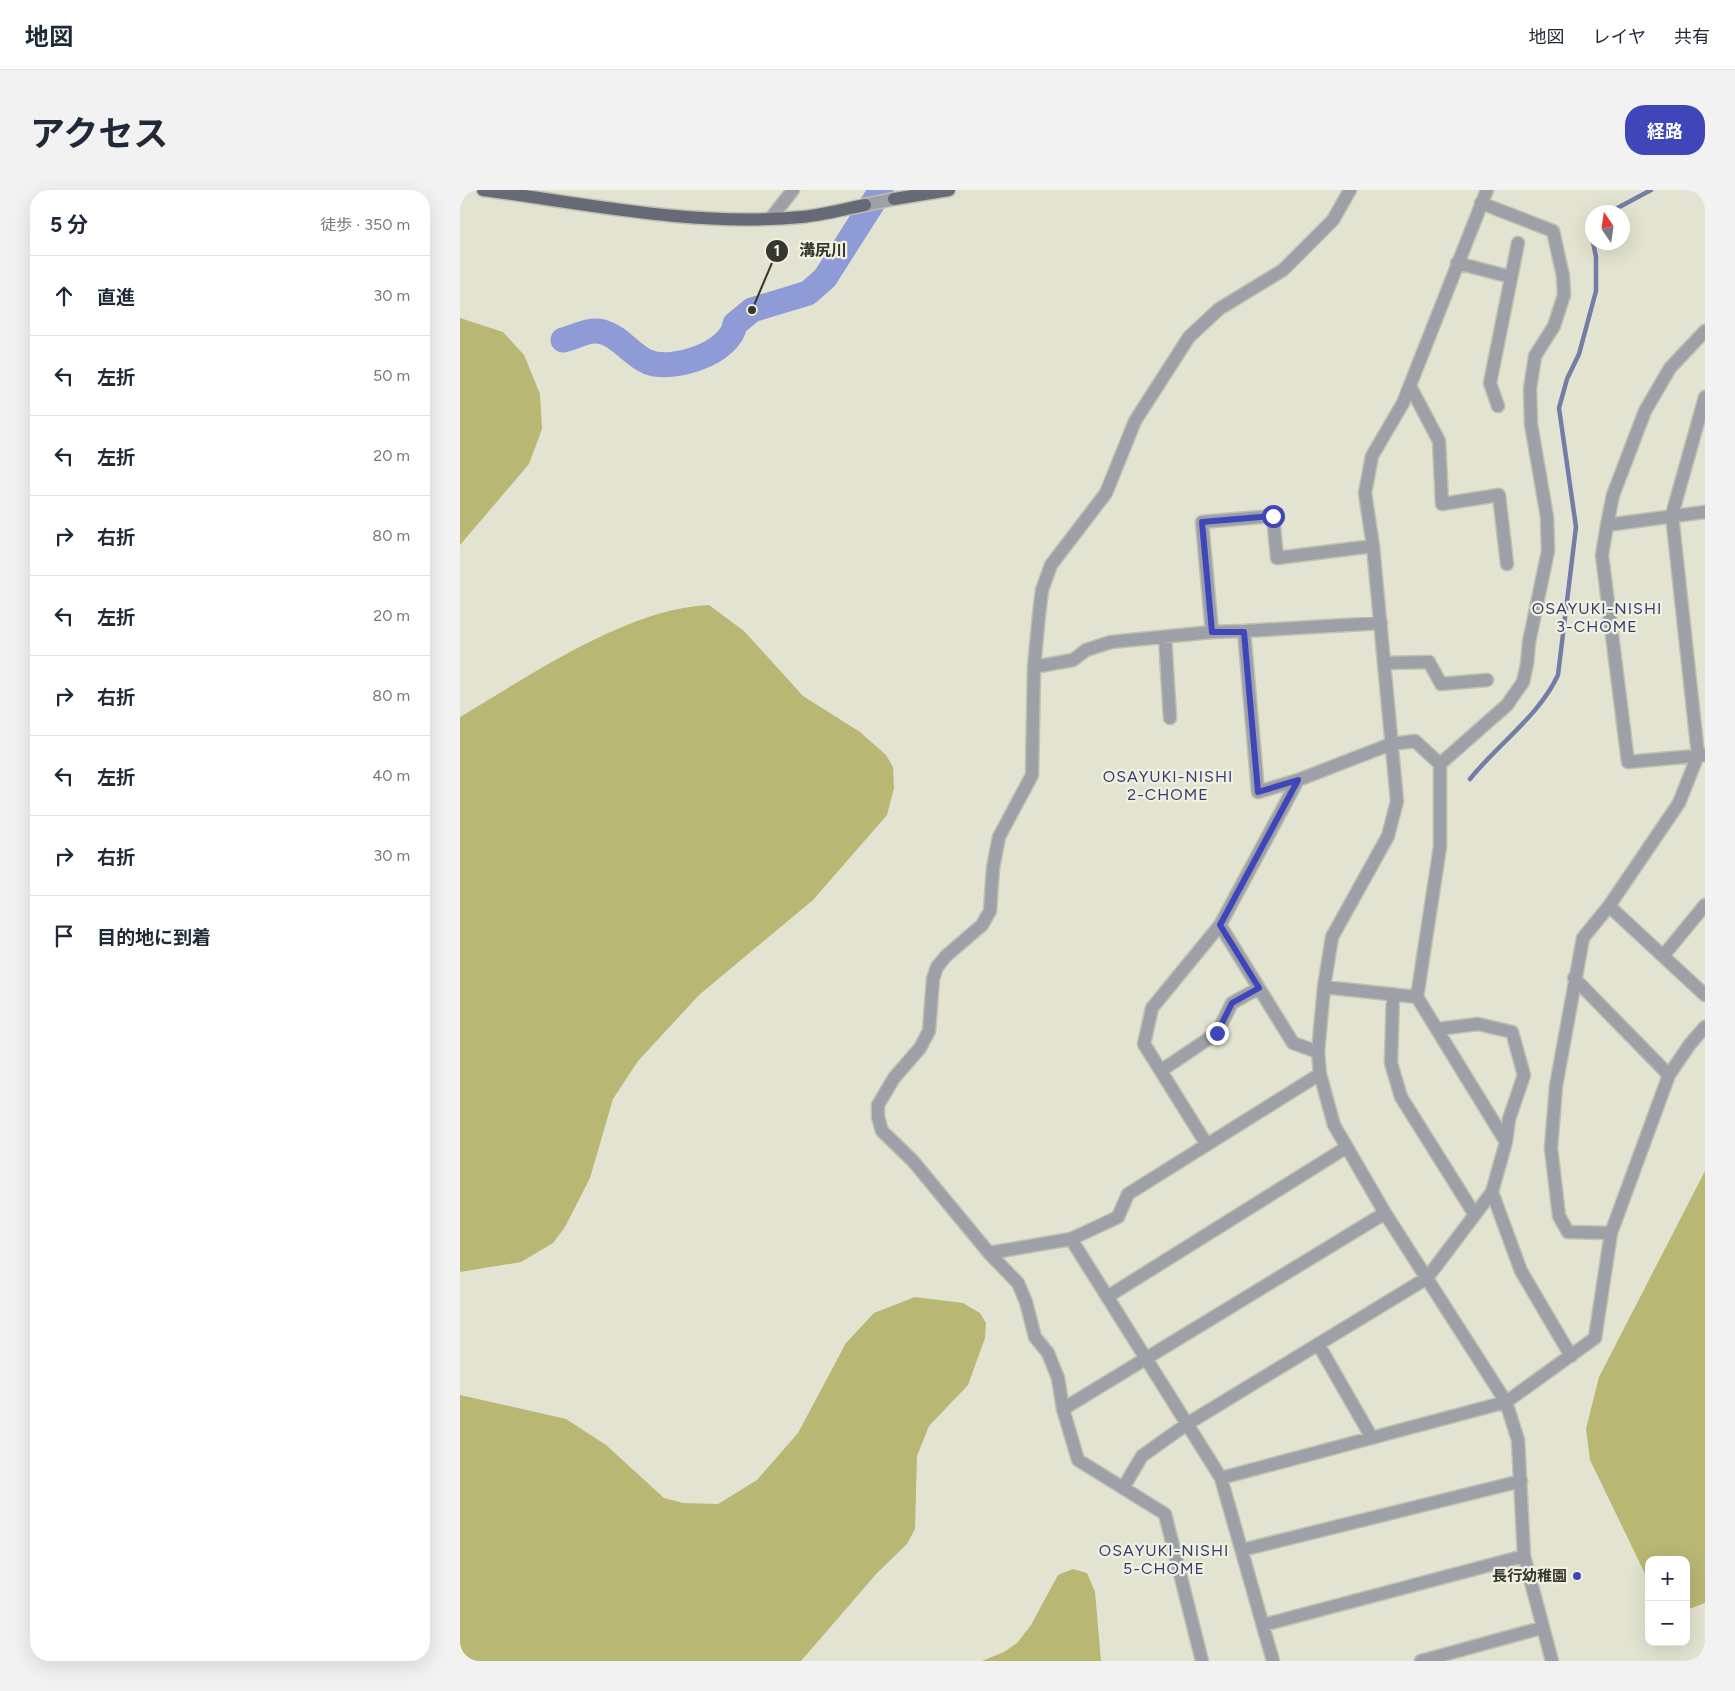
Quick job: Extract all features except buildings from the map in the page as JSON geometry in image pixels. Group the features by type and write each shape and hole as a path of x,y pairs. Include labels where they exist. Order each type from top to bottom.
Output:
{"main road":[{"path":"483,190 641,214 718,218 802,217 865,205"},
{"path":"894,199 949,190"}],"street":[{"path":"772,218 793,190"},
{"path":"1202,1661 1165,1514 1078,1460 1063,1409 1058,1378 1048,1353 1036,1337 1026,1302 1018,1283 989,1254 913,1161 882,1130 878,1117 878,1106 894,1078 920,1048 929,1031 933,979 937,967 946,956 982,925 990,911 993,868 999,836 1032,775 1034,667 1042,590 1051,564 1106,493 1135,421 1150,402 1189,337 1219,309 1283,270 1333,220 1350,190"},
{"path":"1487,190 1403,403 1372,456 1365,493 1381,622 1397,801 1388,836 1332,937 1324,987 1318,1052 1320,1074 1334,1125 1385,1213 1506,1402 1518,1440 1524,1556 1541,1628 1552,1661"},
{"path":"865,205 894,199"},
{"path":"1440,764 1507,705 1524,682 1548,551 1547,517 1531,424 1530,389 1535,356 1554,326 1564,295 1563,276 1553,231 1481,202"},
{"path":"1498,406 1490,384 1518,243"},
{"path":"1457,263 1511,277"},
{"path":"1702,755 1628,762 1602,555 1613,495 1645,411 1670,368 1705,331"},
{"path":"1410,386 1439,441 1442,504 1499,495 1507,564"},
{"path":"1611,1233 1568,1232 1559,1216 1552,1148 1556,1086 1574,978 1583,938 1609,906 1679,803 1702,755 1672,515 1705,397"},
{"path":"1607,525 1705,512"},
{"path":"1212,632 1202,522 1273,516 1277,558 1373,546"},
{"path":"1034,667 1073,660 1086,650 1111,642 1212,632 1244,632 1381,622"},
{"path":"1244,632 1258,792 1298,780 1391,744 1415,741 1440,764 1440,847 1417,997 1506,1142"},
{"path":"1165,637 1170,718"},
{"path":"1384,663 1429,662 1441,684 1487,680"},
{"path":"1207,1145 1162,1070 1144,1044 1152,1008 1220,925 1298,780"},
{"path":"1662,956 1705,905"},
{"path":"1609,906 1705,995"},
{"path":"1220,925 1293,1043 1318,1052"},
{"path":"1574,978 1669,1075"},
{"path":"1324,987 1417,997"},
{"path":"1162,1070 1217,1033 1232,1003 1259,988"},
{"path":"1393,994 1391,1063 1401,1097 1475,1215"},
{"path":"1123,1488 1142,1456 1187,1424 1427,1278 1492,1192 1506,1142 1508,1119 1524,1075 1512,1032 1478,1024 1438,1029"},
{"path":"1222,1478 1506,1402 1595,1338 1611,1233 1669,1075 1690,1044 1705,1027"},
{"path":"989,1254 1072,1239 1118,1217 1128,1194 1320,1074"},
{"path":"1107,1297 1346,1147"},
{"path":"1492,1192 1521,1271 1571,1356"},
{"path":"1063,1409 1385,1213"},
{"path":"1072,1239 1146,1360 1222,1478 1272,1661"},
{"path":"1318,1344 1372,1438"},
{"path":"1242,1550 1521,1481"},
{"path":"1262,1625 1524,1556"},
{"path":"1421,1661 1541,1628"}],"shaded area":[{"path":"460,318 503,332 524,355 540,394 542,429 529,464 460,545"},
{"path":"709,605 744,631 803,696 860,732 886,755 893,767 894,788 887,815 813,900 699,995 638,1061 613,1099 590,1178 565,1227 553,1243 521,1262 460,1272 460,717 548,664 613,631 646,618 678,609"},
{"path":"1705,1171 1705,1603 1690,1609 1690,1556 1645,1556 1645,1574 1590,1460 1586,1429 1599,1377"},
{"path":"915,1297 963,1303 980,1313 986,1323 985,1338 968,1385 929,1426 917,1456 915,1529 907,1544 877,1573 801,1661 460,1661 460,1395 566,1419 606,1445 664,1498 683,1503 718,1504 757,1480 798,1433 846,1343 874,1313"},
{"path":"1073,1569 1087,1573 1095,1592 1101,1661 982,1661 1004,1652 1017,1643 1031,1625 1058,1575"}],"waterway":[{"path":"563,340 587,332 597,331 609,334 648,362 672,364 699,358 723,344 731,334 735,324 752,310 808,293 825,278 881,190"},
{"path":"1623,205 1651,190"},
{"path":"1470,779 1529,717 1550,690 1558,675 1576,527 1559,408 1567,379 1579,354 1596,291 1595,250"}],"place":[{"name":"溝尻川","path":"752,310"},
{"name":"長行幼稚園","path":"1577,1576"}],"district":[{"name":"OSAYUKI-NISHI 3-CHOME","path":"1597,617"},
{"name":"OSAYUKI-NISHI 2-CHOME","path":"1168,785"},
{"name":"OSAYUKI-NISHI 5-CHOME","path":"1164,1559"}],"route":[{"path":"1217,1033 1232,1003 1259,988 1220,925 1298,780 1258,792 1244,632 1212,632 1202,522 1273,516"}]}
